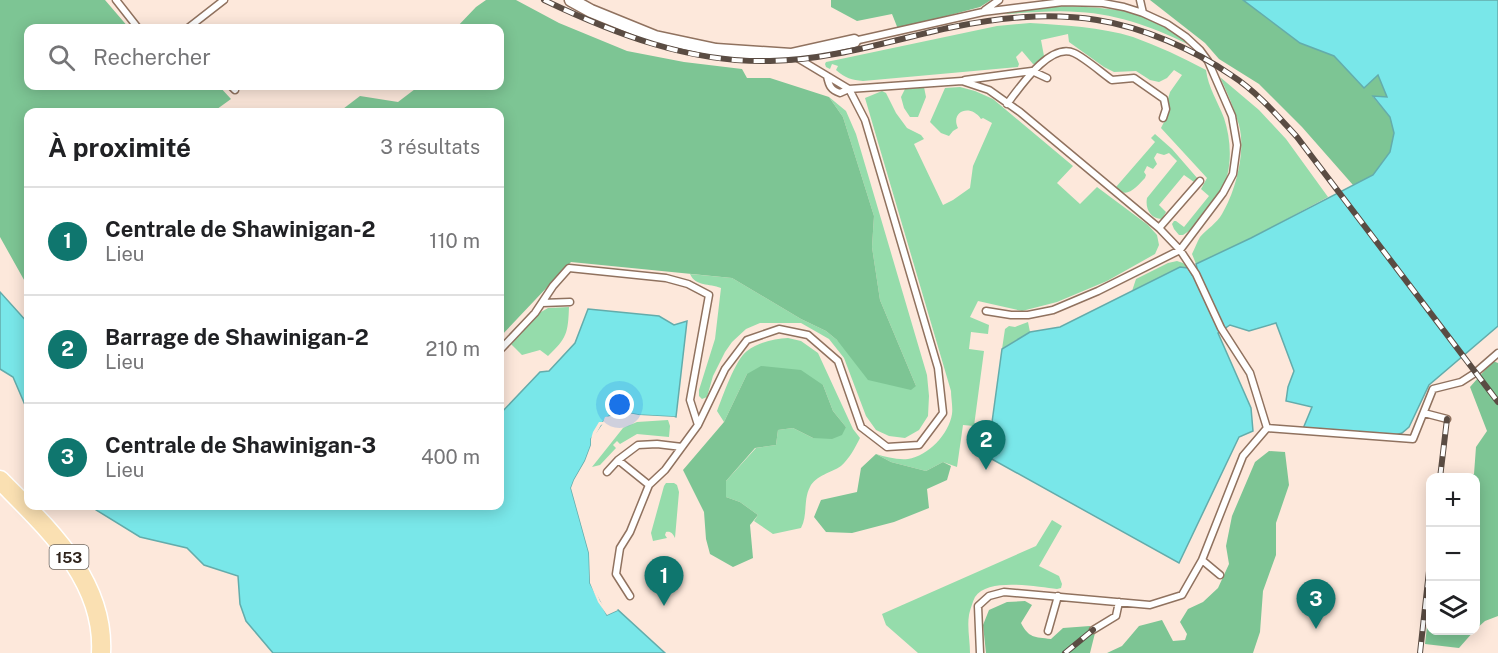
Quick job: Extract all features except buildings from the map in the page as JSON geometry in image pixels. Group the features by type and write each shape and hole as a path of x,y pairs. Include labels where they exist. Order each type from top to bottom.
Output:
{"main road":[{"name":"153","path":"0,480 24,506"},
{"name":"153","path":"28,510 57,541 84,578 93,598 101,653"}],"street":[{"path":"571,0 591,11 655,37 716,50 791,55 854,41"}],"lane":[{"path":"116,0 135,24"},
{"path":"193,24 224,0"},
{"path":"983,12 999,0"},
{"path":"1140,0 1143,13"},
{"path":"854,41 983,12 1063,2 1103,3 1143,13 1167,24 1200,50 1208,60 1232,116 1237,145 1233,174 1223,193 1180,250 1098,291 1053,310 1028,315 986,311"},
{"path":"1007,104 1032,71 1058,51 1073,52 1113,80 1134,78 1164,99 1167,109 1163,118"},
{"path":"630,596 616,574 620,548 630,532 649,485 665,470 698,425 725,369 747,340 779,329 808,336 838,361 861,427 887,447 919,445 943,413 938,368 865,120 849,89 791,55"},
{"path":"849,89 962,81 1032,71 1047,78"},
{"path":"962,81 989,90 1020,112 1159,228 1180,250 1196,274 1221,328 1250,373 1267,428"},
{"path":"1159,228 1200,181"},
{"path":"504,346 535,313 553,286 569,268 621,276 666,278 688,284 708,295 690,400 698,425"},
{"path":"542,303 570,302"},
{"path":"1267,428 1413,439 1433,389 1461,382 1498,353"},
{"path":"1424,413 1447,419"},
{"path":"980,653 978,606 989,596 1004,592 1150,605 1182,595 1202,560 1243,456 1267,428"},
{"path":"607,471 638,445 657,444 682,447"},
{"path":"618,460 649,485"},
{"path":"1202,560 1220,575"},
{"path":"1048,631 1058,596"},
{"path":"1093,630 1116,616 1119,602"}],"green space":[{"path":"0,0 105,0 126,24 24,24 24,90 223,90 231,99 219,108 24,108 24,280 0,237"},
{"path":"486,0 516,0 559,23 627,51 684,62 742,69 747,78 770,78 829,97 843,117 874,216 872,247 880,300 916,386 911,390 868,380 837,340 826,331 801,319 732,278 571,262 504,333 504,108 344,108 360,96 398,102 414,90 504,90 504,24 460,24"},
{"path":"831,0 991,0 980,7 898,29 892,14 857,21 831,7"},
{"path":"1150,0 1243,0 1300,43 1334,56 1364,88 1378,75 1387,97 1373,97 1390,117 1394,133 1390,152 1373,175 1353,185 1302,127 1259,84 1219,59 1205,43"},
{"path":"1064,6 1102,8 1141,15 1168,26 1194,47 1166,34 1123,19 1094,13 1050,11 1003,14"},
{"path":"1030,23 1082,27 1133,37 1206,70 1227,127 1230,147 1229,167 1219,195 1189,231 1179,235 1172,224 1176,221 1184,227 1209,196 1201,189 1207,178 1161,128 1169,112 1170,92 1182,75 1174,70 1167,78 1159,82 1150,80 1136,71 1114,72 1069,42 1068,34 1041,40 1044,56 1037,65 1033,64 1022,51 1016,57 1018,67 863,81 842,75 836,70 838,66 832,64 830,69 825,64 997,26"},
{"path":"1220,77 1259,110 1286,139 1328,197 1196,264 1192,254 1200,237 1217,220 1227,205 1232,194 1240,159 1239,125"},
{"path":"924,87 926,97 918,117 910,117 901,97 905,89"},
{"path":"960,87 993,99 1073,166 1057,183 1080,204 1097,187 1148,225 1157,235 1159,245 1155,254 1107,281 1057,302 1022,311 978,301 970,317 989,325 988,334 971,332 969,349 984,351 974,426 963,425 957,467 943,462 926,471 891,462 876,454 908,459 923,454 947,429 952,408 951,391 865,98 882,91 886,93 907,128 924,139 914,144 943,205 970,188 973,166 992,123 981,119 972,111 962,112 956,122 958,128 949,136 941,133 930,122 945,88"},
{"path":"829,97 846,111 856,134 927,375 928,416 919,430 905,438 889,436 876,430 866,416 844,358 829,339 801,323 760,323 746,329 725,352 713,376 707,397 702,399 699,396 715,339 721,288 699,283 690,274 732,278 801,319 826,331 837,340 916,386 880,300 872,247 874,216 843,117"},
{"path":"1155,134 1172,149 1198,179 1194,182 1184,175 1159,205 1166,212 1162,219 1151,215 1147,198 1177,161 1169,153 1164,155 1157,153 1154,158 1157,164 1153,169 1147,166 1144,172 1145,178 1131,191 1124,193 1116,187 1155,142 1151,138"},
{"path":"1177,261 1188,268 1180,267 1132,291 1136,279"},
{"path":"569,307 565,334 548,356 540,350 522,355 511,344 541,312 548,308"},
{"path":"1028,322 1030,332 1002,349 1005,329"},
{"path":"788,338 801,341 818,353 853,429 860,438 841,466 813,483 808,492 801,528 773,534 754,521 758,515 740,502 726,497 726,481 756,448 776,445 778,430 793,428 813,438 846,427 833,411 823,385 747,374 724,422 717,411 738,362 747,351 761,343"},
{"path":"1493,361 1498,363 1498,616 1480,625 1480,473 1474,473 1476,447 1487,431 1470,387"},
{"path":"761,366 801,370 823,385 833,411 846,427 842,435 832,439 813,438 793,428 778,430 776,445 755,448 726,481 726,497 740,502 758,515 750,525 753,558 733,567 710,554 706,539 704,512 683,470 724,422 747,374"},
{"path":"668,420 669,437 637,434 620,444 617,441 613,445 616,448 600,465 592,467 623,428 637,422"},
{"path":"1269,451 1285,452 1289,485 1276,523 1276,555 1263,591 1260,632 1253,653 1107,653 1122,646 1139,626 1162,620 1173,641 1185,640 1187,634 1180,622 1188,609 1203,602 1218,588 1229,564 1226,546 1232,516 1255,462"},
{"path":"876,454 891,462 926,471 943,462 951,466 947,480 927,489 929,508 894,522 852,533 826,532 814,517 821,500 857,492 861,468"},
{"path":"666,483 677,485 679,492 675,538 672,533 666,532 667,538 653,541 651,533"},
{"path":"1052,520 1062,526 1039,566 1059,576 1061,588 1002,585 981,591 975,597 969,615 970,653 918,653 886,625 882,614 1036,546"},
{"path":"1025,601 1032,605 1021,623 1027,632 1036,637 1051,639 1063,628 1090,626 1095,633 1090,653 986,653 983,625 989,610 1007,602"},
{"path":"1426,635 1470,635 1459,648 1425,644"}],"water":[{"path":"1243,0 1498,0 1498,326 1429,385 1409,427 1402,433 1392,436 1302,431 1312,407 1286,401 1294,371 1276,323 1249,331 1230,325 1218,333 1251,408 1253,431 1239,437 1179,563 972,448 974,435 990,437 1002,349 1030,332 1060,327 1180,267 1188,268 1192,275 1198,272 1196,264 1373,175 1390,152 1394,133 1390,117 1373,96 1387,97 1378,75 1364,88 1334,56 1300,43"},
{"path":"0,292 24,319 24,403 13,377 0,369"},
{"path":"588,309 659,316 674,325 687,321 676,417 628,413 609,416 591,439 585,461 571,488 589,553 590,583 607,615 618,610 665,653 273,653 246,621 240,604 238,576 204,565 187,548 140,537 96,510 504,510 504,410 540,372 549,371 575,343"}],"pier":[{"path":"628,413 676,417 670,420 628,416 607,420 596,434 588,463 575,485 593,556 593,583 600,601 608,611 615,608 618,610 607,615 598,602 590,583 589,553 571,488 585,461 593,432 599,422 603,422 605,417"}],"railway":[{"path":"544,0 598,24 654,44 682,52 740,60 770,61 815,57 985,21 1041,16 1060,16 1114,23 1167,40 1200,56 1240,81 1282,120 1498,402"},
{"path":"1441,473 1447,419"},
{"path":"1420,653 1428,581"},
{"path":"1065,653 1093,630"}],"place":[{"name":"Barrage de Shawinigan-2","path":"986,470"},
{"name":"Centrale de Shawinigan-2","path":"664,606"},
{"name":"Centrale de Shawinigan-3","path":"1316,629"}]}
